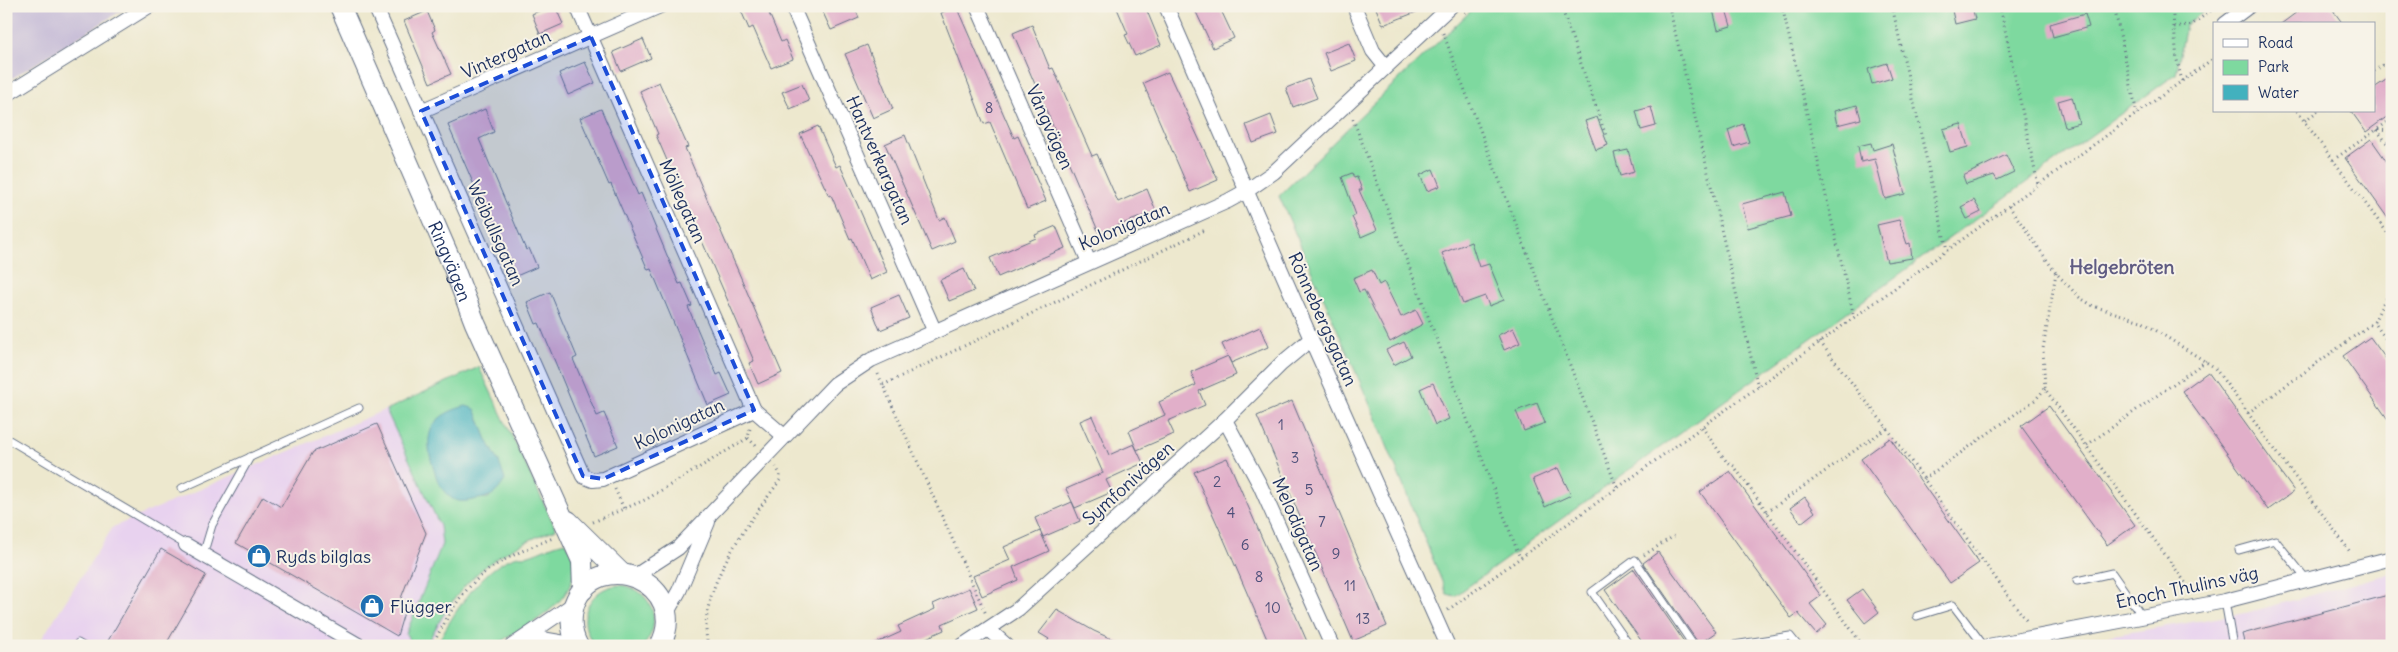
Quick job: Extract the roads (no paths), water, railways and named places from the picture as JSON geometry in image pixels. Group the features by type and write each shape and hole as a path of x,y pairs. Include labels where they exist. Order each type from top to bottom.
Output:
{"main road":[{"name":"Ringvägen","path":"340,6 453,266 475,323 582,561 579,597 571,620 578,645"},
{"name":"Ringvägen","path":"562,515 629,575 647,582 656,591 663,602 666,614 664,643"},
{"path":"579,597 600,577 629,575"}],"street":[{"path":"6,95 149,6"},
{"name":"Weibullsgatan","path":"375,6 583,476 592,480 603,480"},
{"name":"Möllegatan","path":"578,6 754,410"},
{"name":"Vintergatan","path":"422,112 660,6"},
{"name":"Hantverkargatan","path":"792,6 934,330"},
{"name":"Vångvägen","path":"977,6 1089,262"},
{"name":"Rönnebergsgatan","path":"1166,6 1248,190 1311,340 1448,646"},
{"path":"1354,6 1373,51 1385,66"},
{"name":"Kolonigatan","path":"629,575 678,548 711,516 784,436 835,384 871,360 934,330 1181,222 1248,190 1274,172 1451,6"},
{"path":"2228,22 2249,6"},
{"name":"Symfonivägen","path":"962,646 989,630 1018,609 1225,420 1281,364 1311,340"},
{"path":"754,410 784,436"},
{"name":"Kolonigatan","path":"603,480 754,410"},
{"name":"Melodigatan","path":"1225,420 1260,485 1332,646"},
{"name":"Kolonigatan","path":"666,614 679,591 711,516"},
{"path":"186,545 360,646"},
{"name":"Enoch Thulins väg","path":"1992,645 2225,601 2392,558"},
{"path":"517,643 579,597"},
{"path":"989,630 1007,646"},
{"path":"517,643 542,639 578,645"}],"lane":[{"path":"182,488 359,408"},
{"path":"6,438 186,545"},
{"path":"204,555 212,525 250,457"},
{"path":"2239,550 2275,540 2307,580"},
{"path":"1630,646 1592,592 1635,560 1694,646"},
{"path":"2077,581 2112,573 2142,616"},
{"path":"2225,601 2233,646"},
{"path":"1917,616 1953,605 1992,645"},
{"path":"1728,646 1790,636 1798,646"}],"water":[{"path":"466,406 475,409 505,480 491,496 461,501 451,498 440,485 431,460 429,439 435,422 453,410"}],"place":[{"name":"Ryds bilglas","path":"259,556"},
{"name":"Flügger","path":"372,606"}],"district":[{"name":"Helgebröten","path":"2122,267"}]}
